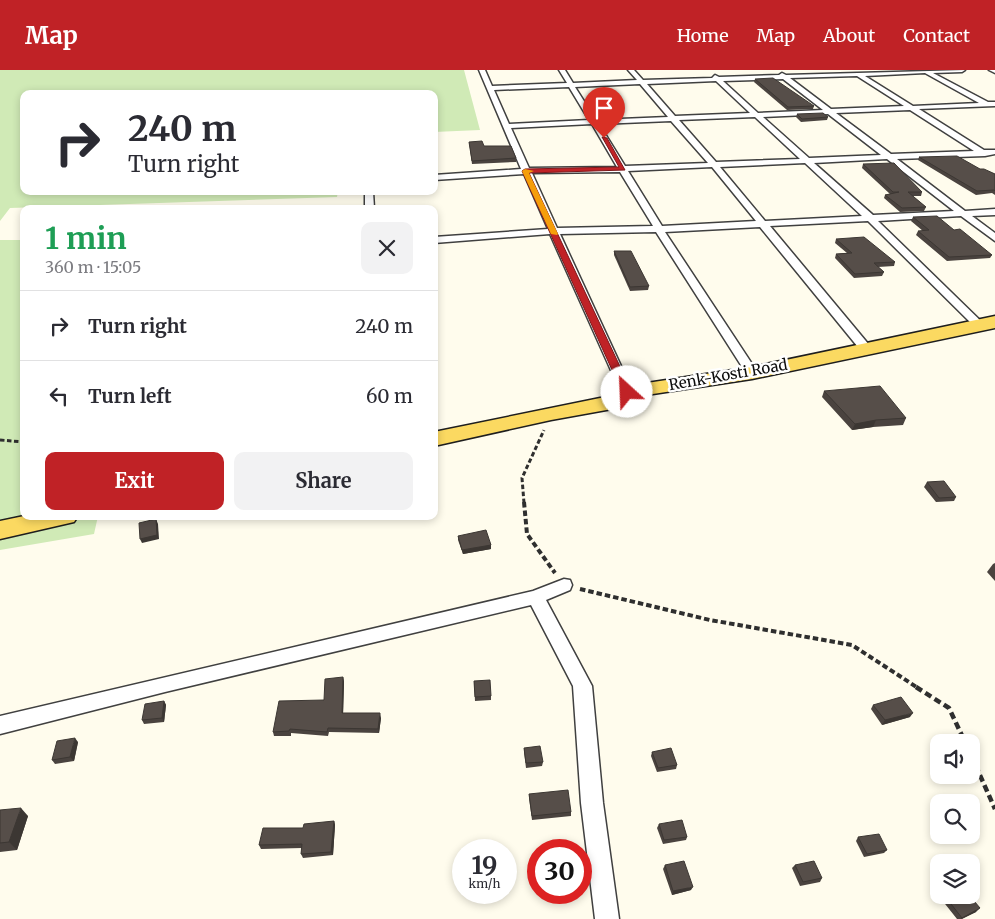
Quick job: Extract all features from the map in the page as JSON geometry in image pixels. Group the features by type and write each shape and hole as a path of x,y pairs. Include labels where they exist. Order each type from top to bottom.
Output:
{"main road":[{"name":"Renk-Kosti Road","path":"438,438 612,402 627,392 752,373 987,324"},
{"path":"0,530 46,520"}],"street":[{"path":"482,70 525,171 627,392"},
{"path":"562,70 659,229 752,373"},
{"path":"631,70 714,165 866,349"},
{"path":"708,70 987,324"},
{"path":"776,70 995,238"},
{"path":"489,88 784,77 856,72 962,70"},
{"path":"924,71 992,106"},
{"path":"856,72 995,160"},
{"path":"506,126 992,106"},
{"path":"438,178 525,171 623,169 995,152"},
{"path":"438,240 554,231 659,229 995,212"},
{"path":"0,725 536,597 564,585"},
{"path":"536,597 582,686 592,804 608,919"}],"path":[{"path":"552,413 522,478 527,534 564,585 710,620 852,645 949,708 961,734"},
{"path":"0,440 20,442"},
{"path":"980,775 995,809"}],"green space":[{"path":"0,70 464,70 480,130 438,132 438,90 20,90 20,195 337,195 337,197 99,205 20,205 20,208 10,208 0,221"},
{"path":"0,240 20,240 20,520 97,520 94,534 0,550"}],"building":[{"path":"773,78 814,106 788,107 755,79"},
{"path":"823,113 828,117 802,119 797,114"},
{"path":"482,141 484,146 511,146 516,158 472,161 469,142"},
{"path":"957,156 980,169 995,174 995,191 977,191 919,157"},
{"path":"894,163 922,192 908,192 926,207 902,208 885,195 899,192 893,192 863,164"},
{"path":"937,216 954,230 960,229 992,255 949,257 918,231 929,230 913,217"},
{"path":"864,237 895,262 874,263 884,272 855,274 836,254 852,253 836,239"},
{"path":"614,251 631,251 649,286 630,287"},
{"path":"880,386 906,418 876,420 855,424 824,391"},
{"path":"944,481 956,497 939,498 927,482"},
{"path":"156,520 157,535 140,539 139,523"},
{"path":"486,530 491,545 462,550 458,536"},
{"path":"343,677 342,713 380,713 378,729 328,728 327,732 290,729 289,731 273,732 279,701 324,700 325,679"},
{"path":"490,680 491,696 475,697 474,681"},
{"path":"901,697 913,713 885,720 873,705"},
{"path":"164,701 162,718 142,720 145,704"},
{"path":"75,738 70,757 52,760 57,741"},
{"path":"540,746 543,762 526,763 524,748"},
{"path":"671,748 677,765 658,768 652,752"},
{"path":"568,790 571,812 532,816 529,794"},
{"path":"21,808 9,842 0,843 0,810"},
{"path":"682,820 687,837 664,840 659,824"},
{"path":"334,821 331,852 301,854 302,844 259,845 263,828 303,828 304,824"},
{"path":"879,834 887,850 867,854 858,837"},
{"path":"684,861 693,887 673,891 665,865"},
{"path":"814,861 822,878 803,882 795,865"},
{"path":"951,904 977,904 980,908 962,918"}],"slow traffic":[{"path":"531,171 525,171 555,234"}],"route":[{"path":"604,138 623,169 525,171 627,392"}]}
